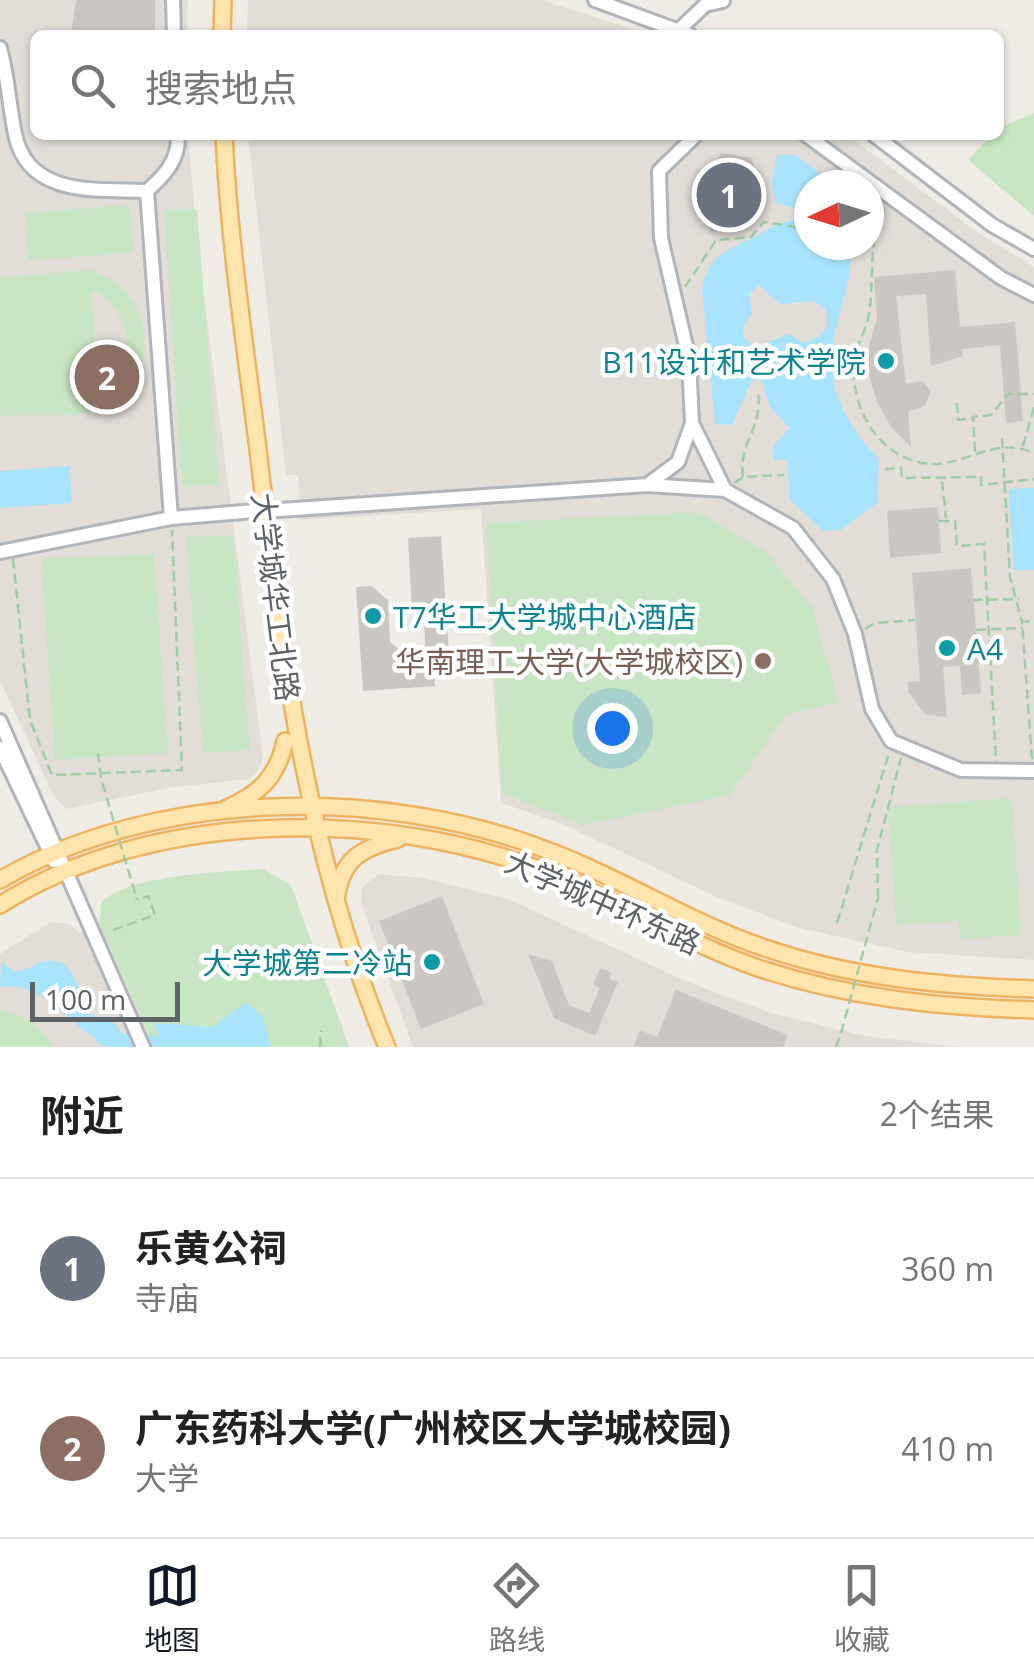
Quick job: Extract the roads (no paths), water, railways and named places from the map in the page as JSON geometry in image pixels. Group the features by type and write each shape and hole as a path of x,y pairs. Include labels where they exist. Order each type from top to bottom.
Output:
{"main road":[{"path":"212,30 213,0"},
{"path":"222,30 223,0"},
{"name":"大学城华工北路","path":"215,140 286,742 335,937 376,1047"},
{"name":"大学城华工北路","path":"224,140 260,511 305,810"},
{"path":"218,812 265,786 278,769 286,742"},
{"name":"大学城中环东路","path":"0,880 54,852 137,824 218,812 401,814 512,838 592,868 727,933 836,968 919,983 1034,989"},
{"name":"大学城华工北路","path":"310,831 387,1047"},
{"name":"大学城中环东路","path":"0,905 62,871 116,852 176,838 310,831 412,837 473,849 537,869 709,949 800,981 916,1004 1034,1010"},
{"path":"335,904 339,878 351,857 371,846 412,837"}],"street":[{"path":"173,0 174,30"},
{"path":"594,0 683,30"},
{"path":"687,30 705,5 725,0"},
{"path":"0,48 10,83 15,138 34,172 62,188 147,191 167,174 178,140"},
{"path":"647,485 678,462 692,423 689,359 662,238 659,171 691,140"},
{"path":"813,140 986,266 1034,294"},
{"path":"881,140 992,225 1034,249"},
{"path":"147,191 172,518"},
{"path":"692,423 724,490"},
{"path":"6,551 172,518 647,485 724,490 792,528 834,579 855,634 872,709 898,744 941,764 997,774 1034,773"},
{"path":"0,720 62,871 143,1047"},
{"path":"0,748 54,852"}],"water":[{"path":"777,155 796,155 816,170 794,170 794,208 776,203 772,183"},
{"path":"794,221 794,260 850,260 836,330 833,371 842,407 879,459 877,503 841,530 823,531 790,500 787,460 773,460 774,445 790,428 771,409 761,379 751,381 732,425 715,424 702,288 713,262 724,252 774,226","holes":["758,285 780,304 814,301 826,310 828,325 818,337 803,343 789,334 755,347 743,337 744,324 752,314 749,295"]},
{"path":"69,466 72,503 0,508 0,471"},
{"path":"1034,488 1034,570 1014,570 1009,489"},
{"path":"46,961 64,965 74,978 88,1013 116,1024 127,1047 93,1037 37,994 0,987 1,962 15,972"},
{"path":"246,1002 262,1016 271,1047 164,1047 154,1023 213,1027"}],"waterway":[{"path":"104,1036 125,1043 197,1047"}],"place":[{"name":"乐黄公祠","path":"729,195"},
{"name":"B11设计和艺术学院","path":"886,361"},
{"name":"广东药科大学(广州校区大学城校园)","path":"107,377"},
{"name":"T7华工大学城中心酒店","path":"373,616"},
{"name":"A4","path":"947,648"},
{"name":"华南理工大学(大学城校区)","path":"763,661"},
{"name":"大学城第二冷站","path":"432,962"}]}
